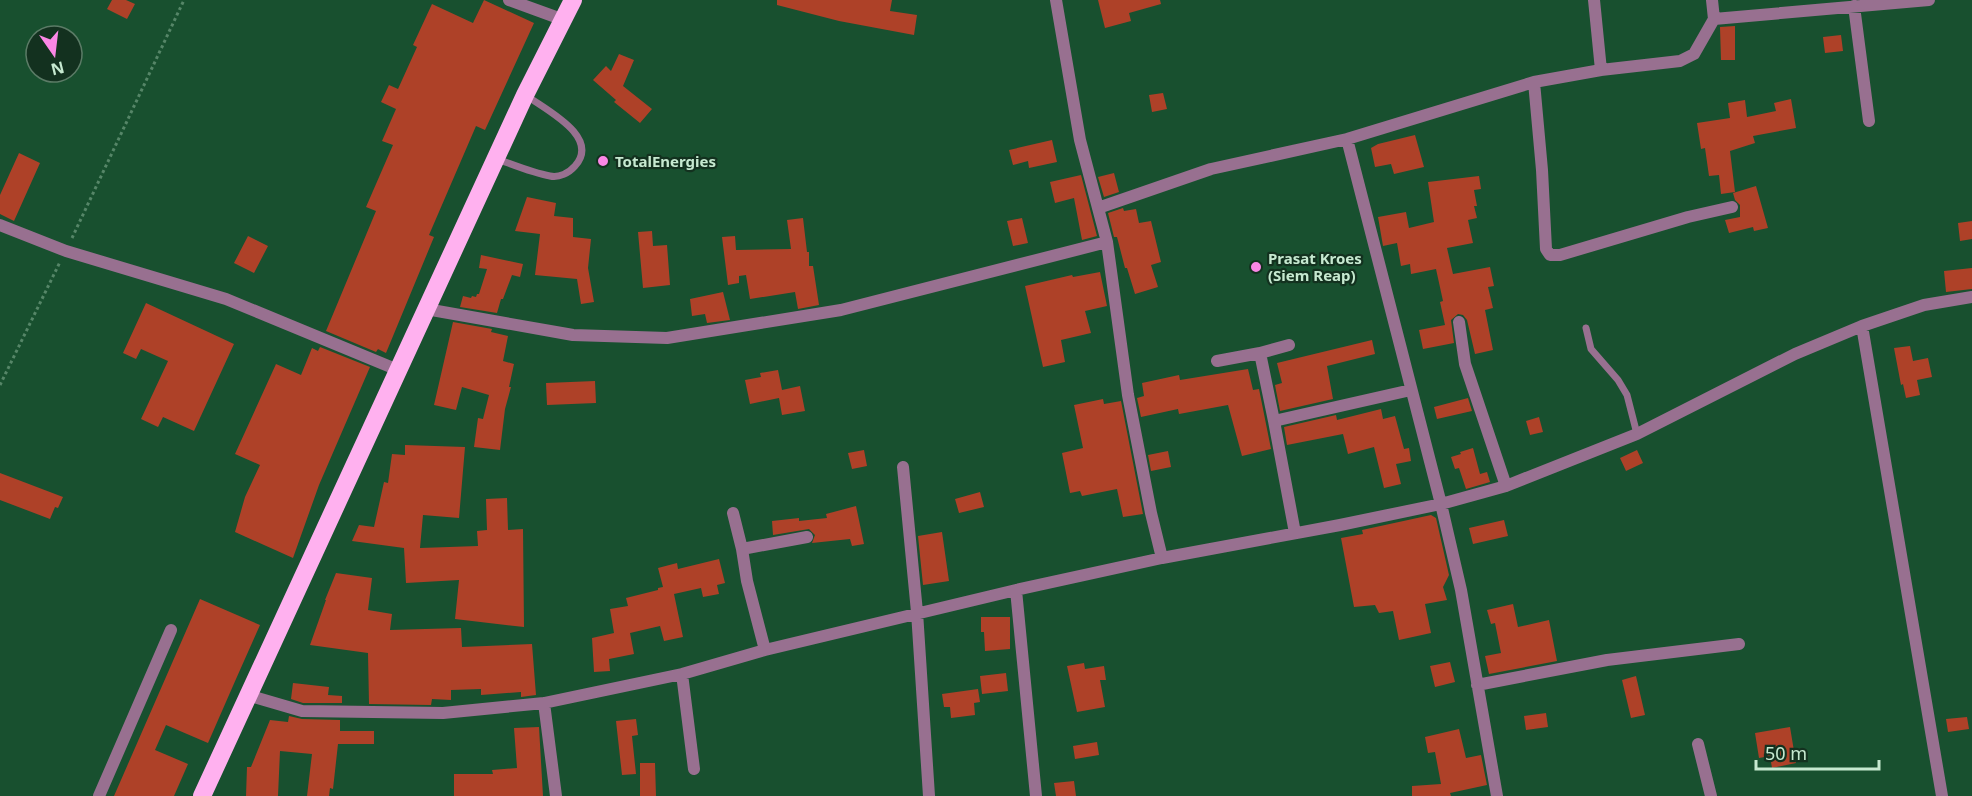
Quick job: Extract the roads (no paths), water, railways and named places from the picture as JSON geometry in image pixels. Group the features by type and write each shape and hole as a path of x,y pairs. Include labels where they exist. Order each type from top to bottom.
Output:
{"highway":[{"path":"202,796 525,95 573,0"}],"street":[{"path":"509,0 564,20"},
{"path":"1056,0 1080,140 1107,242 1128,395 1162,558"},
{"path":"1594,0 1601,70"},
{"path":"1098,208 1212,169 1347,139 1534,82 1601,70 1680,61 1694,54 1714,20 1712,0"},
{"path":"1714,20 1823,4 1854,6 1929,0"},
{"path":"1854,6 1869,121"},
{"path":"1534,82 1546,249 1550,255 1560,255 1688,216 1732,207"},
{"path":"1347,139 1441,504 1461,591 1497,796"},
{"path":"0,225 66,251 226,299 398,370"},
{"path":"426,309 573,334 667,338 842,310 1107,242"},
{"path":"247,695 302,711 443,713 544,703 682,674 765,650 1016,590 1162,558 1441,504 1506,486 1637,434 1795,354 1862,326 1924,304 1972,297"},
{"path":"1458,322 1465,364 1506,486"},
{"path":"1862,326 1942,796"},
{"path":"1217,361 1260,354 1289,345"},
{"path":"1260,354 1295,533"},
{"path":"1274,421 1411,390"},
{"path":"903,467 917,612 928,796"},
{"path":"733,513 747,581 765,650"},
{"path":"742,549 807,537"},
{"path":"1016,590 1036,796"},
{"path":"99,796 171,630"},
{"path":"1478,685 1607,660 1739,644"},
{"path":"682,674 694,769"},
{"path":"544,703 556,796"},
{"path":"1698,744 1710,796"}],"lane":[{"path":"496,159 552,177 563,175 575,167 580,159 582,147 578,136 570,126 525,95"},
{"path":"1586,328 1591,349 1618,380 1627,395 1637,434"}],"place":[{"name":"TotalEnergies","path":"603,161"},
{"name":"Prasat Kroes (Siem Reap)","path":"1256,267"}]}
